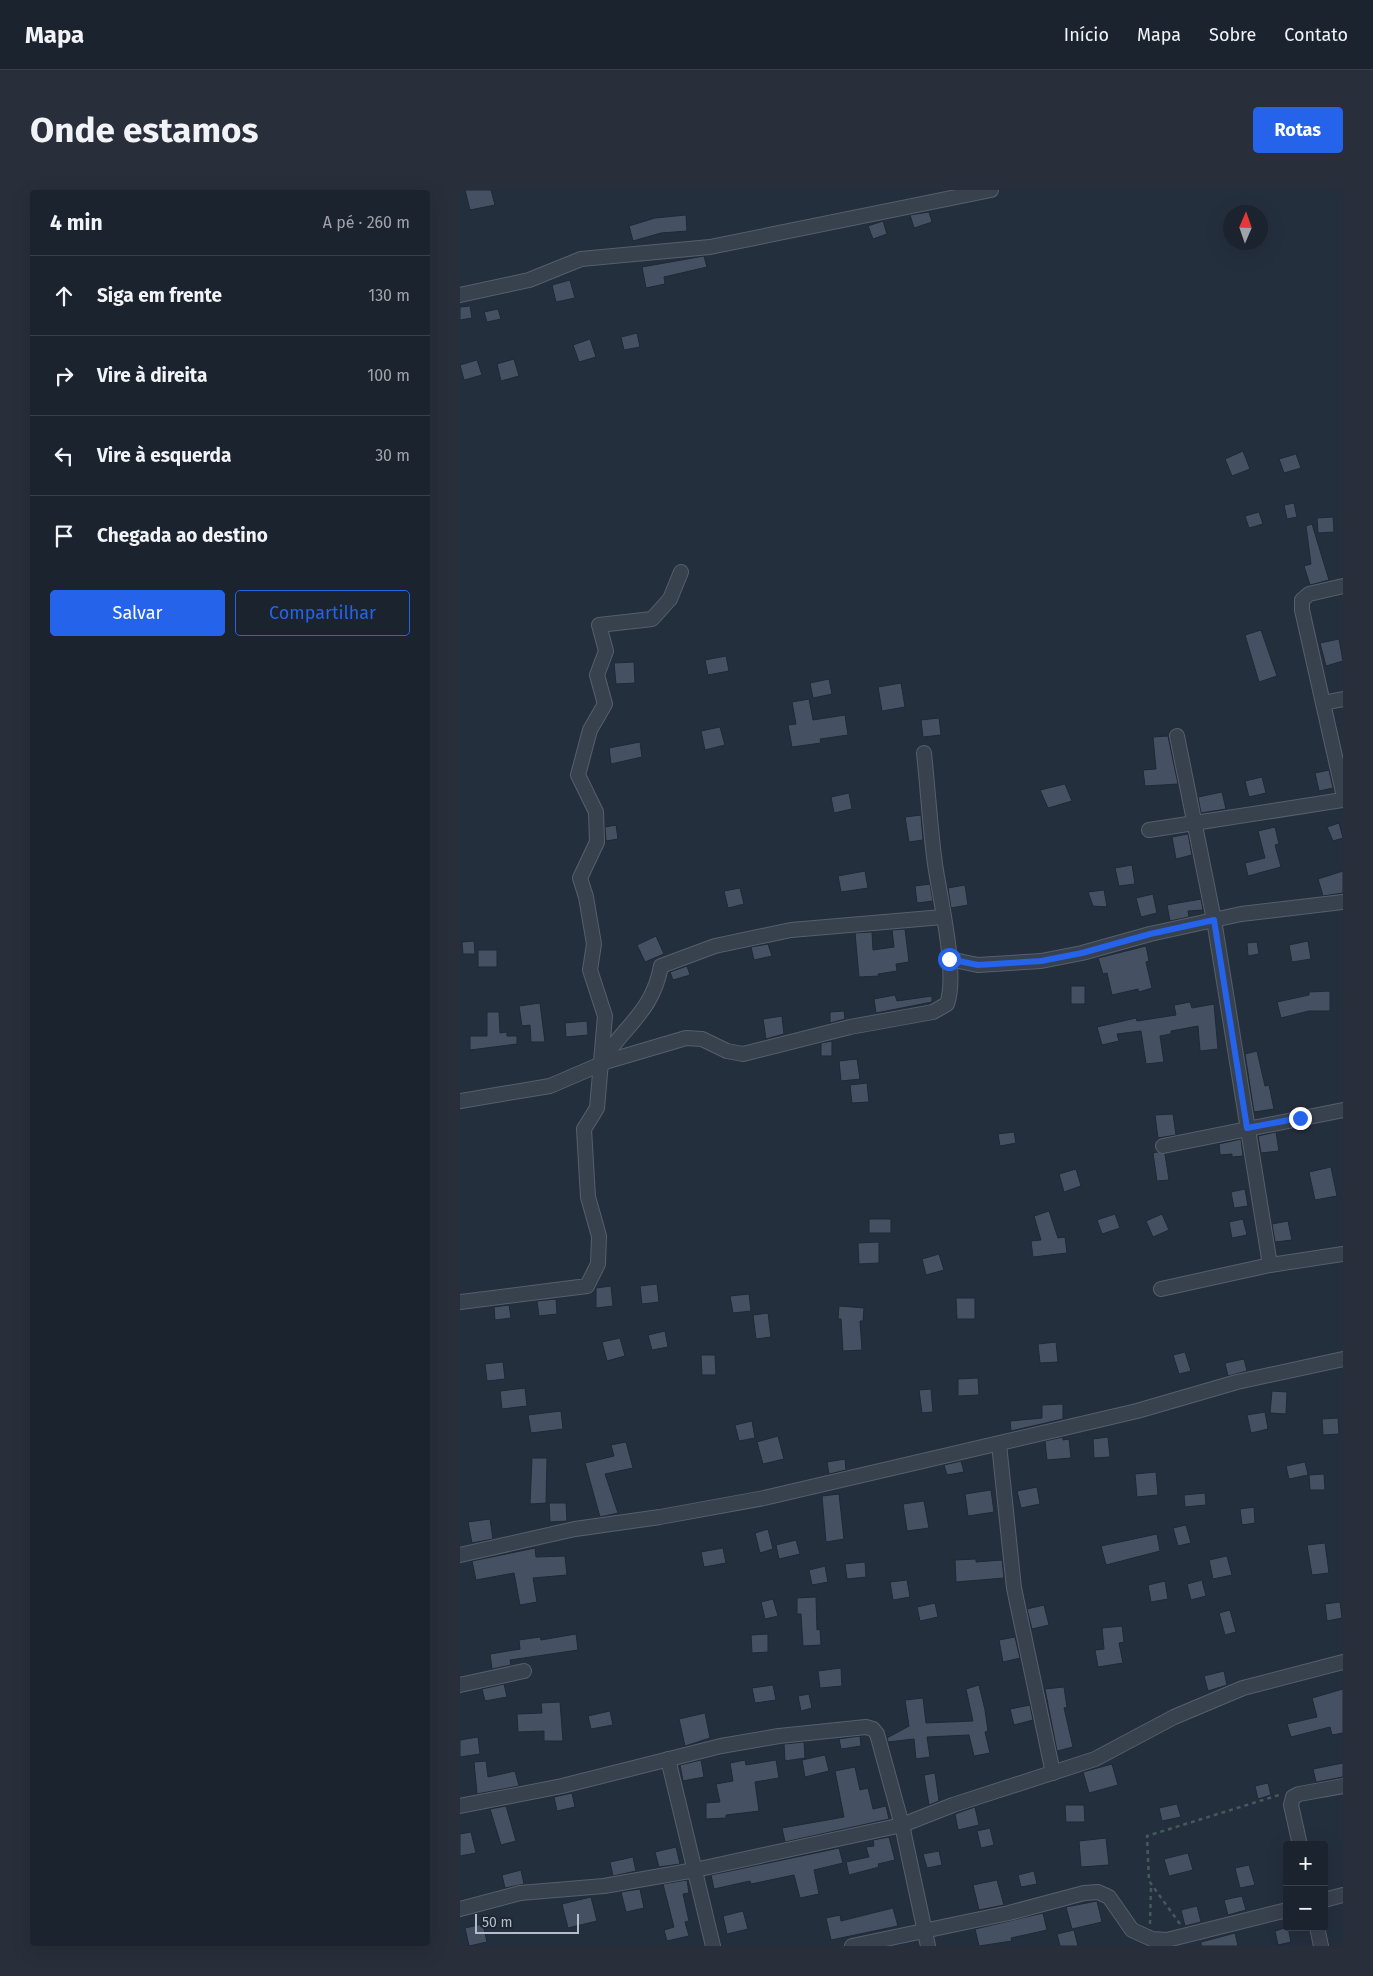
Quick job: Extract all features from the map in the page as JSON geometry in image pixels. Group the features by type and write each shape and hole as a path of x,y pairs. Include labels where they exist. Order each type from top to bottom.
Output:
{"street":[{"path":"460,295 529,280 581,259 710,247 921,206 991,190"},
{"path":"460,1302 588,1286 598,1264 599,1236 588,1197 584,1129 597,1108 601,1080 600,1064 604,1042 605,1016 590,970 594,944 586,897 580,878 597,842 596,812 578,776 590,730 605,704 597,675 606,652 599,625 652,619 670,599 680,572"},
{"path":"1343,586 1309,594 1302,600 1302,610 1343,792"},
{"path":"1323,704 1343,698"},
{"path":"1177,736 1214,920 1270,1265"},
{"path":"460,1101 550,1086 600,1064 686,1038 702,1039 727,1051 743,1054 850,1027 933,1012 947,1004 951,994 949,959 924,753"},
{"path":"1149,830 1343,800"},
{"path":"949,959 978,965 1041,961 1082,953 1150,934 1241,914 1343,902"},
{"path":"600,1064 614,1043 646,1007 657,987 661,966 715,946 791,930 943,917"},
{"path":"1163,1146 1343,1110"},
{"path":"1161,1289 1270,1265 1343,1254"},
{"path":"460,1555 575,1529 660,1517 764,1498 1137,1411 1237,1382 1343,1359"},
{"path":"999,1444 1014,1588 1053,1774"},
{"path":"460,1908 520,1893 604,1886 695,1870 902,1825 953,1805 1095,1759 1174,1717 1243,1688 1343,1662"},
{"path":"460,1685 524,1671"},
{"path":"460,1806 562,1786 721,1746 779,1736 852,1728 874,1729 902,1825 928,1946"},
{"path":"668,1759 714,1946"},
{"path":"1299,1841 1291,1805 1293,1797 1343,1786"},
{"path":"852,1946 1098,1892 1108,1897 1132,1930 1152,1939 1167,1940 1283,1911"},
{"path":"1328,1899 1343,1895"},
{"path":"1319,1931 1322,1946"}],"path":[{"path":"1188,1934 1149,1881 1147,1836 1248,1806 1278,1795 1293,1797"},
{"path":"1151,1885 1149,1929 1152,1939"}],"building":[{"path":"465,190 491,190 495,205 470,210"},
{"path":"929,212 932,222 914,228 910,215"},
{"path":"686,215 687,231 661,233 633,241 629,226 655,218"},
{"path":"883,221 887,234 873,239 868,226"},
{"path":"704,256 707,267 664,277 665,284 646,288 642,267"},
{"path":"570,280 575,298 556,302 552,285"},
{"path":"470,306 472,318 460,320 460,307"},
{"path":"498,309 501,319 487,322 484,312"},
{"path":"637,333 640,347 624,350 621,337"},
{"path":"590,339 596,357 579,362 573,345"},
{"path":"514,359 519,376 501,381 497,364"},
{"path":"477,360 482,375 464,380 460,365"},
{"path":"1243,451 1250,469 1232,476 1225,459"},
{"path":"1296,454 1301,468 1284,473 1279,459"},
{"path":"1294,503 1297,517 1287,519 1284,505"},
{"path":"1259,512 1263,524 1249,528 1245,516"},
{"path":"1333,517 1334,532 1318,533 1317,518"},
{"path":"1312,524 1329,580 1310,585 1304,566 1311,564 1306,526"},
{"path":"1261,630 1277,676 1259,682 1245,635"},
{"path":"1339,639 1343,661 1326,666 1320,643"},
{"path":"726,656 729,671 708,675 705,660"},
{"path":"634,662 635,683 616,684 614,663"},
{"path":"829,679 832,694 813,698 810,683"},
{"path":"901,683 905,707 882,711 878,687"},
{"path":"809,699 813,720 845,715 848,735 820,739 821,743 792,747 788,725 796,724 792,702"},
{"path":"939,718 941,735 923,737 921,720"},
{"path":"720,727 725,745 705,750 701,731"},
{"path":"1168,736 1178,784 1145,786 1143,770 1156,769 1153,737"},
{"path":"640,742 642,757 611,764 609,748"},
{"path":"1329,770 1333,788 1319,791 1315,773"},
{"path":"1262,777 1266,793 1249,797 1245,781"},
{"path":"1065,784 1072,801 1048,808 1040,790"},
{"path":"1222,792 1226,809 1201,813 1198,797"},
{"path":"849,793 852,809 834,813 831,797"},
{"path":"921,815 923,840 909,842 905,817"},
{"path":"1339,823 1343,838 1333,841 1327,827"},
{"path":"616,825 618,839 606,841 605,827"},
{"path":"1275,827 1279,844 1275,845 1281,867 1248,876 1245,863 1265,858 1258,831"},
{"path":"1188,834 1192,855 1176,859 1172,837"},
{"path":"1132,865 1135,884 1119,886 1115,868"},
{"path":"865,871 868,888 841,892 838,876"},
{"path":"1343,871 1343,893 1323,896 1318,879"},
{"path":"930,884 933,901 917,903 915,886"},
{"path":"965,885 968,905 951,908 948,888"},
{"path":"740,888 744,904 728,908 724,891"},
{"path":"1104,890 1107,907 1093,906 1088,892"},
{"path":"1153,894 1157,913 1141,917 1136,898"},
{"path":"1201,899 1203,910 1188,911 1189,917 1170,921 1167,905"},
{"path":"905,929 909,962 896,964 897,971 878,974 879,976 859,977 855,933 872,932 873,950 894,947 892,930"},
{"path":"656,936 664,954 645,962 637,945"},
{"path":"474,941 475,954 463,954 462,942"},
{"path":"1308,941 1311,959 1292,962 1289,945"},
{"path":"1257,942 1259,954 1248,956 1247,943"},
{"path":"768,944 772,956 754,960 751,947"},
{"path":"1146,946 1149,961 1146,962 1152,988 1139,992 1138,989 1112,995 1107,973 1103,974 1098,958"},
{"path":"478,950 497,950 497,967 478,967"},
{"path":"687,966 690,975 673,980 670,972"},
{"path":"1071,986 1085,986 1085,1004 1071,1004"},
{"path":"1330,991 1330,1011 1309,1011 1281,1018 1277,1002 1309,995 1309,992"},
{"path":"895,995 897,1001 932,996 932,1002 876,1013 874,999"},
{"path":"1190,1002 1192,1008 1214,1004 1218,1049 1200,1051 1198,1026 1171,1031 1171,1034 1160,1036 1164,1062 1146,1064 1141,1031 1117,1034 1119,1041 1102,1045 1097,1027 1136,1018 1137,1021 1176,1015 1174,1005"},
{"path":"540,1003 545,1042 531,1042 530,1025 522,1026 519,1006"},
{"path":"844,1011 845,1019 830,1023 830,1012"},
{"path":"487,1012 499,1012 500,1033 507,1032 507,1036 517,1036 517,1044 470,1050 470,1036 487,1036"},
{"path":"782,1016 784,1034 766,1039 763,1019"},
{"path":"587,1021 588,1035 566,1037 565,1023"},
{"path":"832,1041 832,1056 821,1056 821,1043"},
{"path":"1257,1051 1265,1086 1269,1085 1274,1109 1254,1112 1245,1054"},
{"path":"857,1059 860,1079 841,1081 839,1061"},
{"path":"867,1083 869,1102 852,1103 850,1085"},
{"path":"1173,1114 1176,1135 1158,1138 1155,1115"},
{"path":"1014,1132 1016,1143 1000,1146 998,1134"},
{"path":"1276,1132 1279,1151 1261,1153 1258,1136"},
{"path":"1241,1139 1243,1156 1232,1157 1232,1154 1220,1155 1219,1144"},
{"path":"1153,1153 1165,1154 1169,1180 1157,1181"},
{"path":"1331,1167 1337,1196 1315,1200 1309,1172"},
{"path":"1076,1169 1081,1186 1064,1192 1059,1174"},
{"path":"1245,1189 1248,1206 1234,1208 1231,1192"},
{"path":"1049,1211 1058,1238 1065,1237 1067,1253 1033,1257 1031,1241 1041,1240 1034,1216"},
{"path":"1115,1214 1120,1228 1102,1234 1097,1220"},
{"path":"1162,1214 1169,1230 1153,1237 1146,1221"},
{"path":"869,1219 891,1219 891,1233 869,1233"},
{"path":"1243,1219 1247,1235 1232,1238 1229,1222"},
{"path":"1288,1221 1292,1240 1275,1242 1272,1224"},
{"path":"879,1242 879,1263 859,1264 858,1243"},
{"path":"939,1254 944,1270 926,1275 922,1259"},
{"path":"657,1284 659,1302 642,1304 640,1286"},
{"path":"611,1286 613,1306 596,1308 596,1288"},
{"path":"749,1294 751,1311 733,1313 730,1296"},
{"path":"956,1298 975,1298 975,1319 957,1319"},
{"path":"556,1299 557,1314 539,1316 537,1301"},
{"path":"509,1305 511,1318 495,1320 494,1307"},
{"path":"839,1306 864,1308 863,1321 860,1321 862,1350 843,1351 841,1319 838,1319"},
{"path":"768,1313 771,1337 756,1339 753,1315"},
{"path":"665,1331 668,1347 652,1350 648,1335"},
{"path":"620,1338 625,1356 607,1361 602,1342"},
{"path":"1056,1342 1058,1362 1040,1363 1038,1344"},
{"path":"1185,1352 1191,1371 1179,1374 1173,1355"},
{"path":"701,1355 715,1355 716,1375 702,1375"},
{"path":"1244,1359 1247,1371 1228,1376 1225,1363"},
{"path":"503,1362 505,1379 487,1381 485,1364"},
{"path":"978,1378 979,1395 958,1396 958,1379"},
{"path":"525,1388 527,1406 502,1409 500,1391"},
{"path":"931,1389 933,1412 922,1413 919,1390"},
{"path":"1272,1391 1287,1392 1286,1414 1270,1413"},
{"path":"1063,1404 1063,1419 1011,1431 1010,1421 1042,1418 1042,1405"},
{"path":"561,1411 563,1429 531,1433 528,1415"},
{"path":"1265,1412 1268,1429 1251,1433 1247,1415"},
{"path":"1338,1418 1339,1434 1323,1435 1322,1419"},
{"path":"752,1421 755,1438 739,1441 735,1425"},
{"path":"778,1436 784,1459 763,1464 757,1442"},
{"path":"1063,1437 1063,1440 1069,1439 1071,1458 1047,1460 1045,1441"},
{"path":"1108,1437 1110,1457 1094,1458 1093,1439"},
{"path":"626,1442 633,1468 605,1474 618,1513 600,1517 585,1463 614,1456 611,1445"},
{"path":"532,1458 547,1458 546,1503 530,1504"},
{"path":"845,1459 846,1470 829,1474 827,1462"},
{"path":"961,1461 964,1472 947,1475 944,1465"},
{"path":"1305,1462 1308,1475 1289,1479 1286,1466"},
{"path":"1156,1472 1158,1495 1137,1497 1135,1474"},
{"path":"1324,1474 1325,1490 1310,1490 1309,1475"},
{"path":"1037,1487 1040,1504 1021,1508 1017,1491"},
{"path":"991,1490 994,1512 968,1516 965,1494"},
{"path":"1205,1493 1206,1505 1185,1507 1184,1495"},
{"path":"839,1494 844,1539 826,1542 822,1496"},
{"path":"924,1501 929,1528 907,1531 903,1504"},
{"path":"549,1503 566,1503 567,1521 550,1522"},
{"path":"1254,1507 1255,1523 1242,1525 1240,1509"},
{"path":"490,1519 493,1539 472,1543 468,1522"},
{"path":"1186,1525 1191,1543 1178,1546 1173,1528"},
{"path":"768,1529 773,1549 760,1553 755,1533"},
{"path":"1157,1534 1160,1551 1106,1565 1101,1546"},
{"path":"796,1540 800,1554 779,1559 776,1545"},
{"path":"1325,1543 1329,1573 1312,1575 1307,1545"},
{"path":"535,1548 536,1557 565,1556 567,1575 533,1578 537,1602 520,1605 514,1573 476,1580 472,1561"},
{"path":"723,1548 726,1563 704,1567 701,1552"},
{"path":"1227,1556 1232,1575 1213,1579 1209,1560"},
{"path":"976,1559 976,1562 1002,1560 1004,1578 956,1582 955,1560"},
{"path":"865,1562 866,1577 847,1579 845,1564"},
{"path":"825,1566 828,1582 812,1585 809,1570"},
{"path":"907,1580 910,1597 893,1600 890,1582"},
{"path":"1202,1580 1206,1596 1191,1600 1187,1584"},
{"path":"1165,1581 1168,1599 1151,1602 1148,1585"},
{"path":"816,1597 817,1630 820,1629 821,1645 803,1646 801,1614 797,1614 797,1598"},
{"path":"773,1599 778,1616 765,1619 761,1602"},
{"path":"1340,1602 1342,1618 1327,1621 1325,1604"},
{"path":"935,1603 938,1617 920,1621 917,1607"},
{"path":"1044,1605 1049,1625 1032,1629 1027,1609"},
{"path":"1230,1610 1236,1632 1225,1635 1219,1613"},
{"path":"1122,1626 1124,1642 1119,1643 1123,1663 1098,1667 1095,1650 1104,1649 1102,1628"},
{"path":"576,1634 578,1650 510,1660 511,1665 492,1669 490,1654 520,1649 519,1640 540,1637 541,1640"},
{"path":"768,1634 768,1652 752,1653 751,1635"},
{"path":"1015,1637 1020,1658 1003,1662 999,1640"},
{"path":"841,1668 842,1686 820,1688 818,1671"},
{"path":"1224,1671 1227,1685 1208,1691 1204,1676"},
{"path":"504,1684 507,1697 485,1701 482,1689"},
{"path":"773,1685 776,1700 755,1703 752,1688"},
{"path":"979,1685 985,1710 988,1731 985,1732 990,1753 974,1756 969,1735 927,1737 930,1757 916,1759 914,1739 888,1742 887,1738 909,1726 905,1700 923,1698 926,1723 973,1721 966,1689"},
{"path":"1064,1687 1067,1707 1064,1708 1073,1747 1057,1751 1045,1689"},
{"path":"1343,1689 1343,1733 1332,1735 1330,1727 1291,1737 1287,1724 1317,1717 1312,1698"},
{"path":"809,1694 812,1708 801,1711 798,1696"},
{"path":"560,1702 563,1741 544,1741 544,1731 518,1732 517,1714 542,1713 541,1703"},
{"path":"1030,1705 1033,1720 1014,1725 1010,1709"},
{"path":"610,1711 613,1725 591,1729 588,1716"},
{"path":"705,1713 710,1738 685,1746 679,1719"},
{"path":"860,1736 861,1746 841,1749 839,1739"},
{"path":"478,1737 480,1754 460,1757 460,1740"},
{"path":"804,1742 805,1758 785,1761 784,1744"},
{"path":"825,1755 829,1771 805,1777 802,1760"},
{"path":"701,1760 704,1777 683,1781 680,1765"},
{"path":"745,1760 746,1765 776,1760 779,1778 755,1782 759,1811 726,1815 726,1818 706,1819 706,1803 720,1802 716,1784 733,1781 730,1763"},
{"path":"486,1761 488,1777 515,1771 519,1786 477,1794 474,1762"},
{"path":"1343,1763 1343,1777 1316,1782 1313,1769"},
{"path":"1112,1764 1118,1785 1089,1793 1083,1772"},
{"path":"855,1767 860,1790 868,1788 873,1809 886,1806 889,1819 785,1842 782,1828 844,1817 835,1771"},
{"path":"935,1773 939,1801 929,1805 924,1775"},
{"path":"1268,1783 1271,1795 1258,1799 1255,1786"},
{"path":"572,1793 575,1807 557,1811 554,1797"},
{"path":"1177,1804 1181,1817 1162,1821 1159,1808"},
{"path":"1065,1805 1084,1805 1085,1822 1066,1822"},
{"path":"506,1806 516,1841 501,1845 490,1809"},
{"path":"975,1807 979,1825 958,1830 955,1814"},
{"path":"990,1828 994,1845 981,1848 977,1831"},
{"path":"471,1832 476,1853 460,1856 460,1834"},
{"path":"889,1837 895,1860 878,1864 879,1867 849,1875 846,1862 869,1857 866,1847 874,1846 873,1840"},
{"path":"1106,1838 1109,1865 1081,1867 1079,1841"},
{"path":"676,1847 680,1864 659,1867 655,1852"},
{"path":"839,1848 843,1863 814,1870 819,1894 800,1898 794,1875 751,1884 750,1881 714,1889 711,1875"},
{"path":"939,1851 942,1865 927,1868 923,1854"},
{"path":"1188,1853 1193,1870 1169,1876 1164,1859"},
{"path":"633,1857 636,1871 613,1876 610,1862"},
{"path":"1249,1865 1255,1885 1240,1888 1235,1868"},
{"path":"521,1870 524,1884 505,1888 502,1875"},
{"path":"1034,1871 1037,1884 1021,1887 1018,1875"},
{"path":"687,1880 689,1893 683,1894 689,1921 685,1922 689,1936 667,1941 664,1930 674,1927 663,1884"},
{"path":"997,1880 1004,1905 979,1910 973,1885"},
{"path":"640,1889 644,1908 626,1912 621,1892"},
{"path":"1242,1896 1246,1910 1228,1915 1224,1900"},
{"path":"591,1897 597,1921 568,1928 562,1904"},
{"path":"1097,1901 1102,1922 1072,1929 1066,1907"},
{"path":"1197,1906 1201,1922 1185,1926 1181,1910"},
{"path":"893,1908 898,1926 831,1940 826,1918 840,1915 841,1921"},
{"path":"743,1911 748,1929 727,1934 723,1916"},
{"path":"1043,1913 1047,1930 1011,1938 1012,1941 979,1946 975,1929"},
{"path":"483,1924 487,1942 469,1946 465,1928"},
{"path":"1283,1929 1283,1931 1289,1931 1291,1942 1278,1945 1275,1931"},
{"path":"1074,1930 1078,1946 1060,1946 1057,1934"},
{"path":"1235,1933 1238,1946 1201,1946 1201,1942"}],"route":[{"path":"949,959 978,965 1010,965 1041,961 1082,953 1150,934 1214,920 1247,1128 1300,1118"}]}
